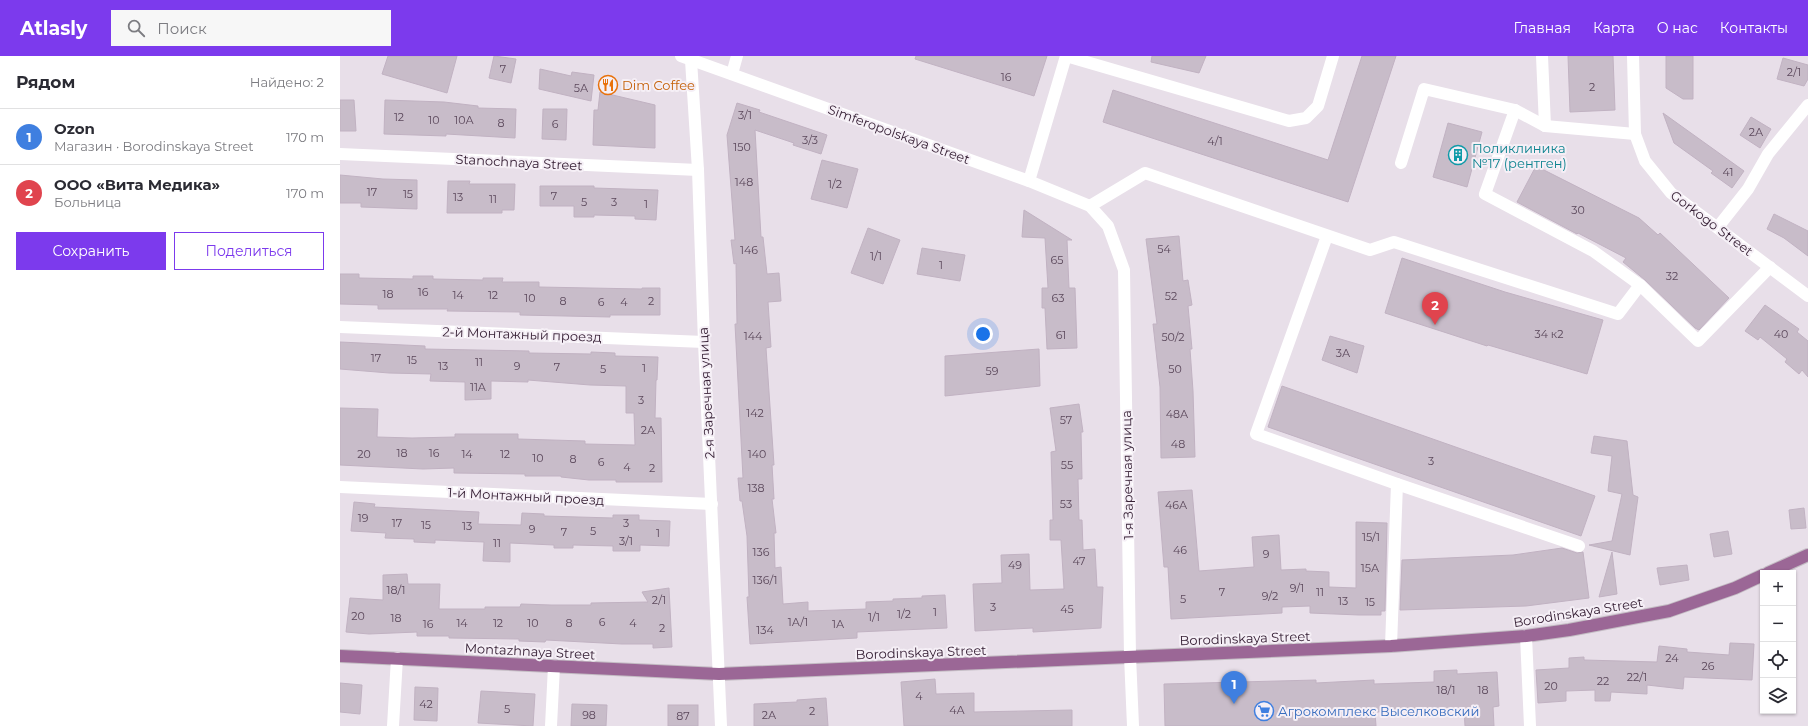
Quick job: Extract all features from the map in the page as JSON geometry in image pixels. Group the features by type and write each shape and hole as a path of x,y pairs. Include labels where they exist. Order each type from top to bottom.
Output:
{"main road":[{"path":"1775,570 1808,555"},
{"name":"Borodinskaya Street","path":"719,674 1391,646 1526,636 1569,630 1669,611 1735,588 1760,576"},
{"name":"Montazhnaya Street","path":"340,656 719,674"}],"street":[{"path":"732,74 737,56"},
{"path":"1029,181 1066,56 1289,121 1306,118 1318,106 1333,56"},
{"path":"1542,56 1545,126"},
{"name":"Gorkogo Street","path":"1633,56 1635,134 1645,161 1670,193 1718,227 1808,296"},
{"name":"Simferopolskaya Street","path":"686,58 1029,181 1090,206 1108,226"},
{"name":"2-я Заречная улица","path":"686,58 698,170 720,726"},
{"path":"1401,163 1424,89 1515,110 1545,126 1635,134"},
{"path":"1718,227 1748,188 1768,154 1808,105"},
{"path":"1515,110 1485,194 1593,251 1640,286 1698,341 1770,267"},
{"name":"Stanochnaya Street","path":"340,154 698,170"},
{"path":"1090,206 1145,173 1370,250 1394,242 1618,314 1640,286"},
{"name":"1-я Заречная улица","path":"1108,226 1124,270 1130,656 1133,726"},
{"path":"1327,236 1256,434 1579,546"},
{"name":"2-й Монтажный проезд","path":"340,327 704,342"},
{"path":"1391,646 1397,484"},
{"name":"1-й Монтажный проезд","path":"340,487 712,504"},
{"path":"1526,636 1530,726"},
{"path":"393,726 396,658"},
{"path":"551,726 554,666"}],"building":[{"path":"388,56 457,56 447,93 382,74"},
{"path":"494,56 516,59 511,83 489,78"},
{"path":"916,56 1047,56 1034,96 915,59"},
{"path":"1152,56 1206,56 1199,73 1151,62"},
{"path":"1362,56 1396,56 1348,202 1103,122 1113,90 1328,160"},
{"path":"1568,56 1613,56 1615,110 1570,112"},
{"path":"1666,56 1693,56 1693,99 1683,99 1666,88"},
{"path":"1783,58 1808,65 1808,79 1804,86 1777,79"},
{"path":"540,69 571,76 572,72 594,75 591,101 539,89"},
{"path":"600,92 655,105 655,148 593,145 594,110 598,110"},
{"path":"340,100 354,100 356,131 340,131"},
{"path":"385,100 444,102 478,106 478,108 516,109 515,138 446,134 446,136 384,134"},
{"path":"737,103 827,135 821,154 755,130 761,237 763,237 767,274 779,273 781,301 768,302 771,347 766,348 774,465 772,465 774,499 772,499 776,533 774,533 775,568 781,567 783,604 808,602 808,611 866,609 866,602 893,601 893,599 922,598 922,596 945,595 947,628 857,632 857,638 750,644 747,597 749,597 747,536 742,501 740,501 738,478 743,478 735,324 737,324 736,263 734,264 731,240 735,240 727,135"},
{"path":"543,109 567,109 566,140 542,139"},
{"path":"1663,113 1744,171 1732,188 1711,173 1713,171 1674,143"},
{"path":"1751,117 1771,129 1760,148 1740,135"},
{"name":"Поликлиника №17 (рентген)","path":"1448,123 1482,132 1467,187 1433,177"},
{"path":"822,160 858,169 847,208 811,199"},
{"path":"1536,166 1639,218 1658,235 1660,233 1729,298 1699,330 1695,328 1645,280 1623,262 1626,258 1517,202"},
{"path":"340,175 383,179 417,180 417,209 361,207 361,203 340,203"},
{"path":"448,181 470,181 469,184 515,184 514,210 502,210 502,213 447,213"},
{"path":"540,186 594,186 594,188 658,190 656,220 635,219 635,216 594,215 594,217 574,217 574,206 540,206"},
{"path":"1024,210 1072,240 1067,240 1069,288 1075,288 1077,348 1047,349 1045,308 1042,308 1042,288 1048,288 1045,238 1022,237"},
{"path":"1774,214 1808,231 1808,256 1784,238 1767,229"},
{"path":"868,228 900,240 883,284 851,273"},
{"path":"1179,236 1183,281 1188,280 1192,305 1188,306 1192,349 1190,349 1195,457 1161,458 1160,387 1153,324 1157,324 1146,239"},
{"path":"922,248 965,255 960,281 917,274"},
{"path":"1402,258 1505,292 1603,320 1587,374 1488,345 1487,346 1385,313"},
{"path":"340,274 359,274 359,278 413,279 413,276 433,276 433,279 483,280 483,278 503,278 502,282 539,282 539,287 660,288 660,315 610,315 610,317 520,315 520,312 447,311 448,309 378,309 378,305 340,304"},
{"path":"1765,305 1799,329 1797,332 1808,341 1808,377 1802,370 1799,374 1785,362 1787,359 1760,337 1758,340 1745,331"},
{"path":"1330,336 1364,346 1357,373 1322,360"},
{"path":"340,342 425,346 425,349 529,351 529,353 591,354 591,352 615,353 615,356 658,357 655,418 661,418 662,482 616,482 616,480 589,480 561,476 525,476 525,474 454,473 454,468 423,469 340,465 340,408 378,409 377,437 412,438 455,437 455,434 518,434 518,439 585,441 585,444 635,445 634,413 626,413 626,386 590,385 528,380 528,382 491,381 491,399 465,400 465,382 430,381 431,374 389,373 340,369"},
{"path":"1039,349 1040,386 945,396 945,356"},
{"path":"1282,386 1595,496 1581,536 1268,427"},
{"path":"1079,404 1083,432 1081,432 1082,479 1078,479 1079,520 1082,520 1083,550 1095,549 1097,587 1103,587 1101,628 1033,632 1033,628 975,631 973,584 1002,583 1001,555 1029,554 1030,590 1064,589 1061,540 1050,540 1050,520 1053,520 1051,452 1056,451 1050,408"},
{"path":"1594,436 1627,441 1633,495 1638,497 1630,555 1589,545 1612,541 1622,494 1608,491 1612,456 1591,453"},
{"path":"1192,490 1199,571 1254,567 1252,537 1279,535 1281,570 1306,569 1306,571 1329,572 1329,587 1356,588 1356,522 1387,523 1385,611 1381,611 1381,615 1359,615 1310,613 1310,606 1282,607 1282,613 1171,619 1168,567 1164,567 1158,492"},
{"path":"354,502 375,504 374,507 479,512 478,524 521,525 522,513 544,514 544,516 613,518 613,515 639,515 639,520 670,521 669,546 640,545 640,551 613,551 613,546 573,545 573,548 554,548 554,545 510,543 510,562 483,561 484,542 435,540 435,543 414,542 414,539 385,538 386,533 351,531"},
{"path":"1804,508 1806,528 1791,529 1789,510"},
{"path":"1728,531 1732,554 1714,557 1710,534"},
{"path":"1562,548 1577,553 1583,552 1589,598 1526,606 1400,610 1402,560 1513,555"},
{"path":"1612,552 1617,594 1599,597"},
{"path":"1687,565 1689,580 1660,585 1657,568"},
{"path":"407,574 408,584 440,584 439,609 520,607 521,604 591,605 591,603 648,602 642,592 669,588 672,647 653,648 653,644 449,638 449,636 417,636 417,632 369,634 346,632 350,598 383,600 383,575"},
{"path":"1730,643 1754,644 1752,680 1684,677 1683,689 1647,685 1647,694 1611,692 1610,701 1595,701 1595,690 1566,691 1566,701 1538,703 1536,670 1569,668 1569,658 1584,657 1584,660 1657,662 1659,646 1687,649 1687,652 1729,655"},
{"path":"1457,670 1457,674 1497,672 1499,706 1493,707 1494,726 1465,726 1464,709 1375,712 1376,726 1165,726 1164,684 1316,680 1316,683 1374,680 1374,684 1434,682 1434,671"},
{"path":"935,679 936,694 974,693 974,712 1072,710 1072,726 904,726 901,682"},
{"path":"340,683 362,685 360,714 340,712"},
{"path":"415,687 438,688 437,721 414,720"},
{"path":"481,691 535,694 533,726 478,723"},
{"path":"826,698 828,726 754,726 754,704 797,702 797,700"},
{"path":"572,704 607,705 606,726 571,726"},
{"path":"668,705 698,705 698,726 668,726"}],"place":[{"name":"Dim Coffee","path":"608,85"},
{"name":"Поликлиника №17 (рентген)","path":"1458,155"},
{"name":"ООО «Вита Медика»","path":"1435,325"},
{"name":"Ozon","path":"1234,704"},
{"name":"Агрокомплекс Выселковский","path":"1264,711"}]}
